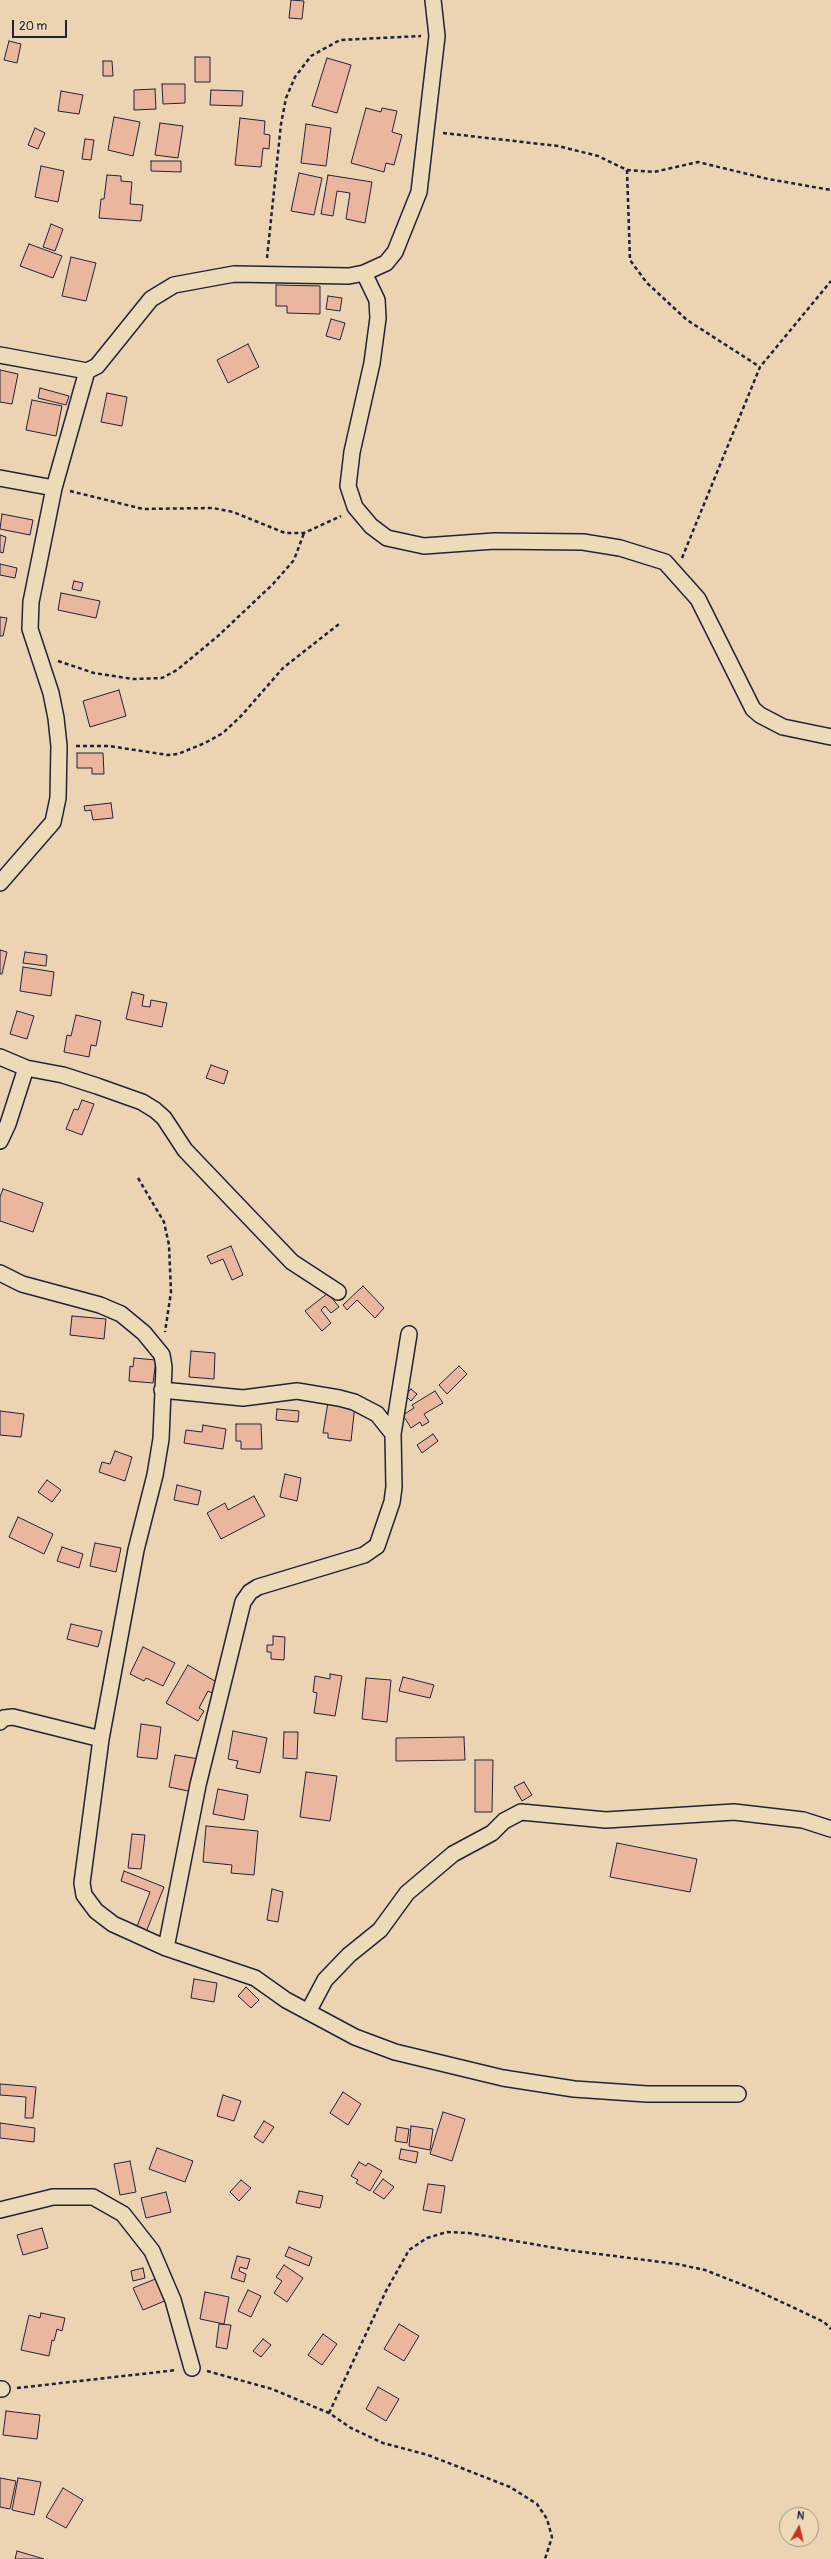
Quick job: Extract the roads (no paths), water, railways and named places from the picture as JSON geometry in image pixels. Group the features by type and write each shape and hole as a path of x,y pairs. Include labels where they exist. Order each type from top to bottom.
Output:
{"street":[{"path":"0,355 87,371 97,366 151,299 161,291 198,279 265,273 349,276 364,273 386,263 395,252 419,192 437,36 433,0"},
{"path":"364,273 373,288 379,314 372,363 348,472 350,497 371,526 387,538 424,546 494,541 583,542 620,548 652,556 665,562 677,572 698,599 753,709 760,715 783,727 831,737"},
{"path":"0,882 53,822 58,798 59,746 51,693 30,629 31,602 54,488 87,371"},
{"path":"0,478 54,488"},
{"path":"0,1057 26,1068 90,1084 142,1102 155,1110 164,1118 184,1150 200,1168 292,1262 338,1292"},
{"path":"0,1141 8,1124 26,1068"},
{"path":"0,1272 22,1284 100,1305 121,1314 134,1323 162,1355 164,1367 161,1439 155,1475 136,1550 101,1739 82,1883 84,1894 96,1911 114,1924 166,1948 255,1978 286,2000 373,2044 503,2078 574,2089 647,2094 738,2094"},
{"path":"166,1948 198,1785 243,1602 250,1592 258,1587 364,1555 377,1546 392,1502 394,1486 393,1434 409,1334"},
{"path":"162,1390 243,1398 297,1391 339,1398 360,1404 377,1414 393,1434"},
{"path":"0,1722 4,1718 13,1717 101,1739"},
{"path":"308,2012 325,1980 349,1954 380,1930 407,1893 418,1882 453,1854 492,1834 504,1821 521,1812 606,1820 734,1812 803,1820 831,1829"},
{"path":"0,2210 53,2197 93,2197 123,2214 152,2252 173,2300 192,2368"}]}
